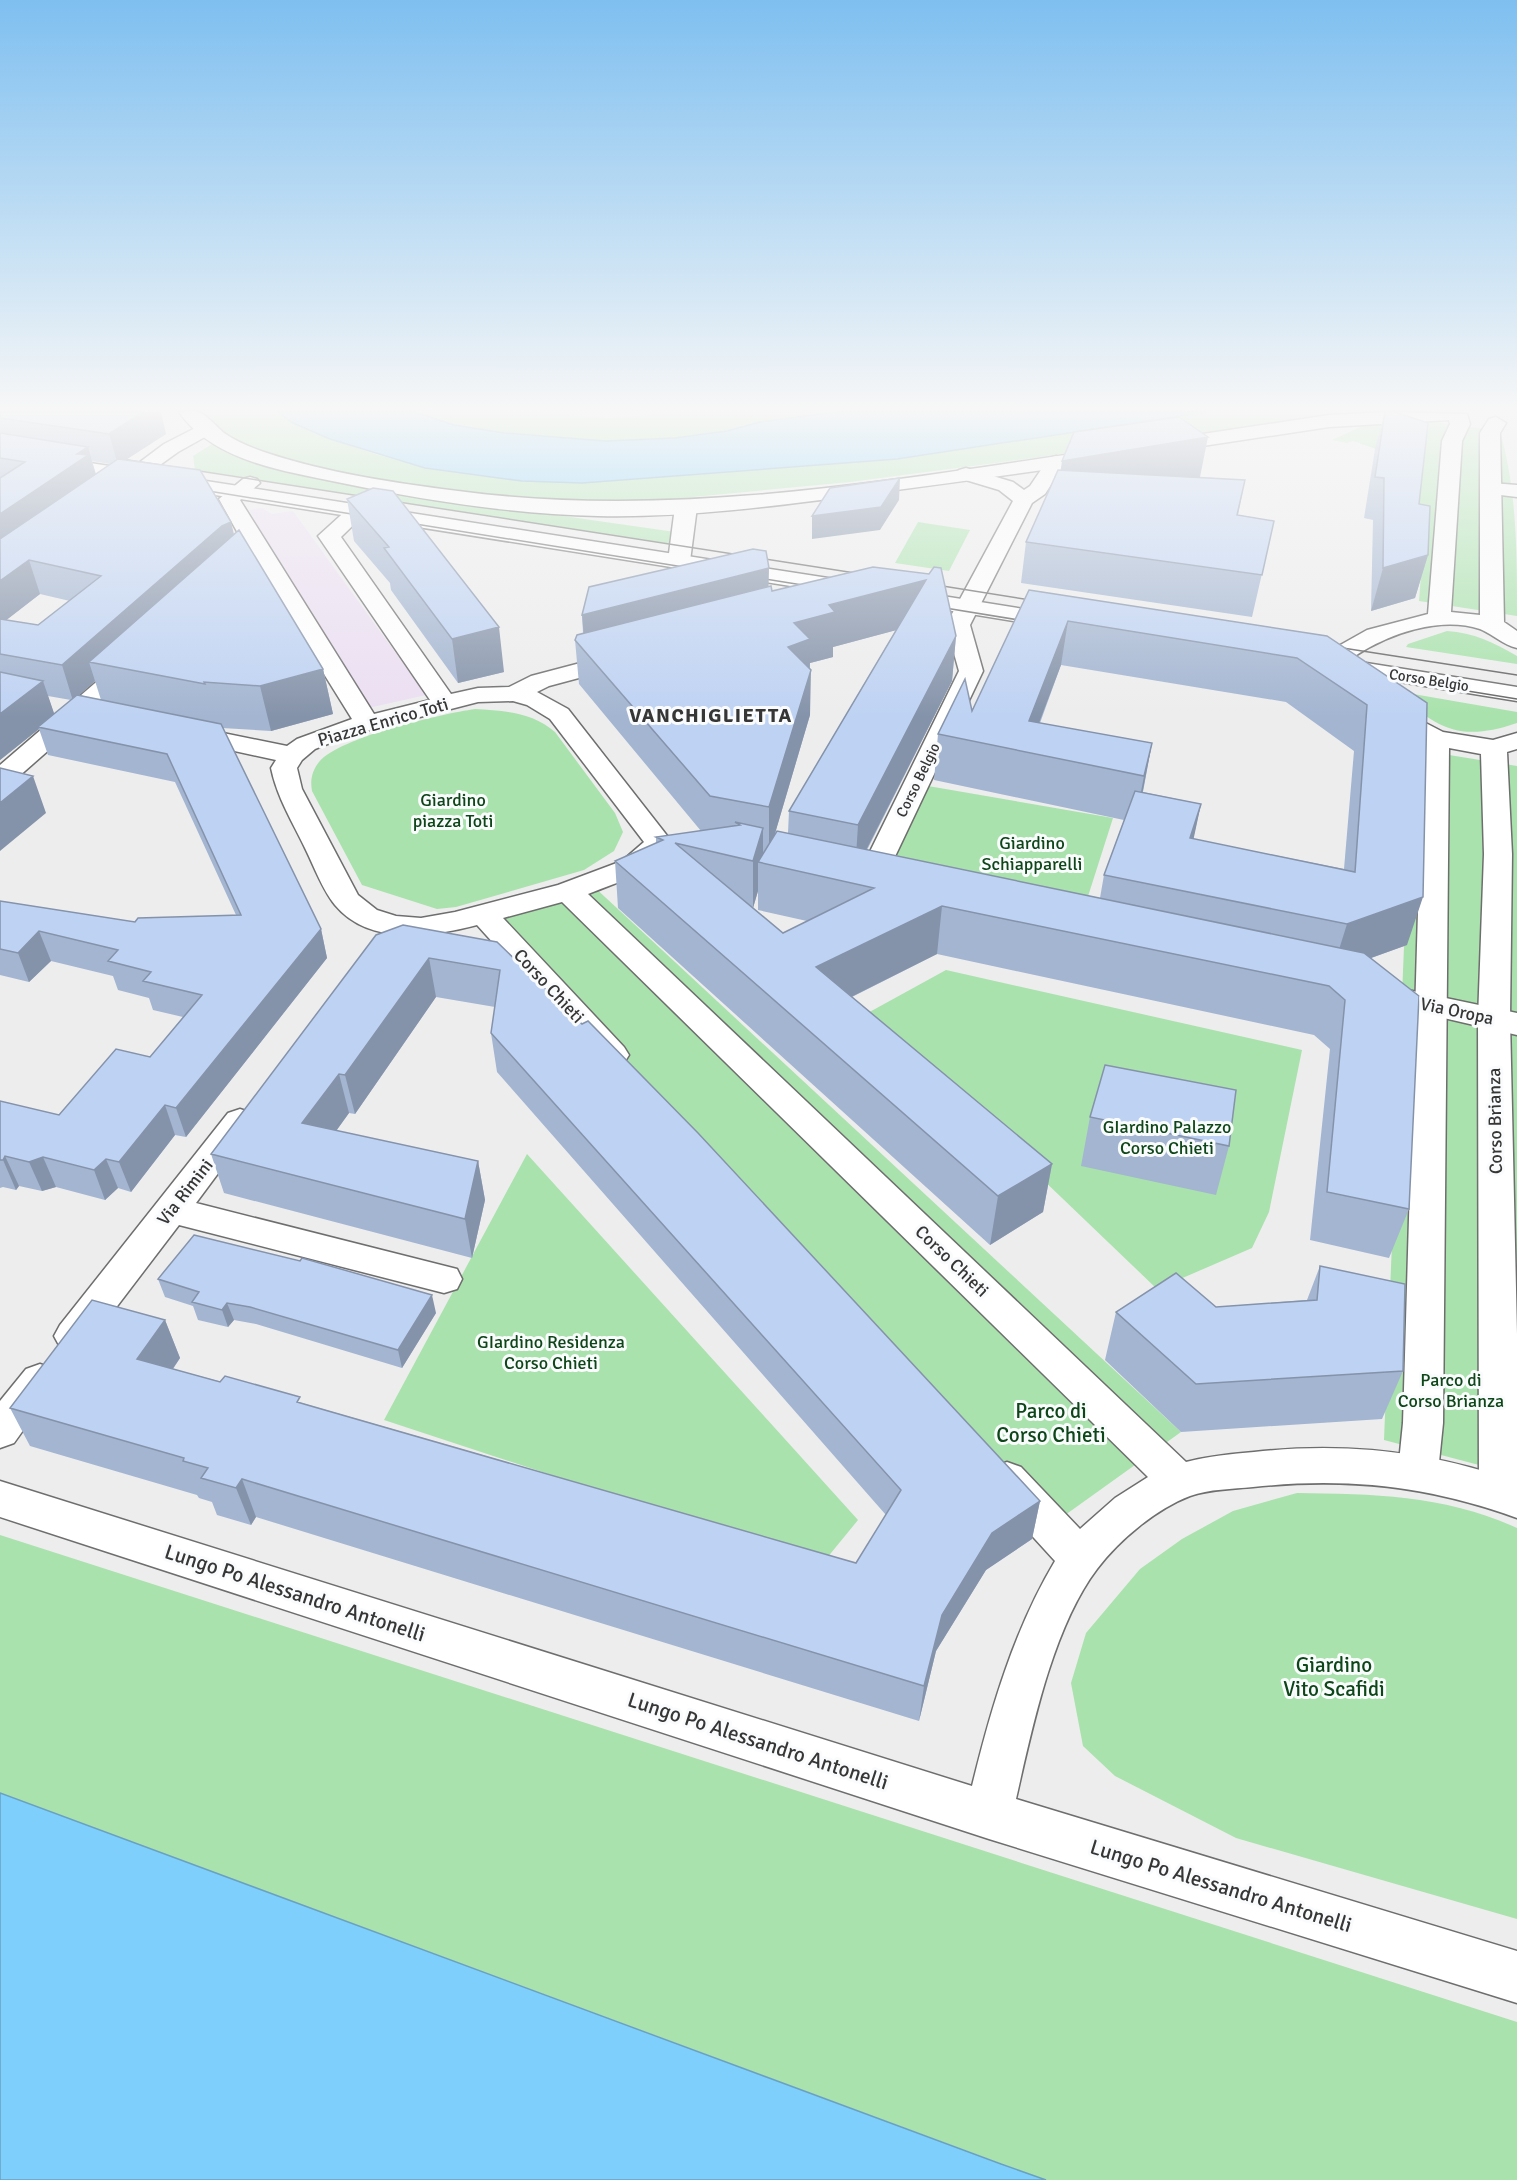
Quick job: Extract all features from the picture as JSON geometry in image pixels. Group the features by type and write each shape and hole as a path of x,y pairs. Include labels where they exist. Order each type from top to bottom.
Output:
{"street":[{"path":"237,514 367,723"},
{"path":"353,514 329,536 445,703"},
{"path":"418,514 1080,618"},
{"path":"680,555 685,514"},
{"name":"Corso Belgio","path":"867,886 971,671 958,625 1016,514"},
{"path":"1439,618 1447,514"},
{"path":"1491,514 1492,626"},
{"path":"239,566 261,555"},
{"path":"818,606 839,581 881,581 969,601"},
{"path":"1330,658 1360,640 1424,620 1439,618 1492,626 1517,640"},
{"path":"0,779 91,714 150,647"},
{"path":"513,694 540,681 649,652"},
{"name":"Corso Belgio","path":"1330,658 1517,680"},
{"name":"Corso Belgio","path":"1330,658 1517,694"},
{"name":"Corso Belgio","path":"1330,658 1357,685 1436,738 1505,745"},
{"name":"Piazza Enrico Toti","path":"513,694 535,699 559,714 670,844 648,855 632,867 568,891 484,915 421,927 392,925 367,916 346,900 290,789 284,768 292,754 306,744 367,723 478,695 513,694"},
{"path":"46,704 91,714"},
{"path":"160,728 292,754"},
{"path":"1418,1472 1423,1423 1429,1005 1436,841 1436,738"},
{"name":"Corso Brianza","path":"1505,745 1509,1496"},
{"name":"Corso Chieti","path":"568,891 1180,1482"},
{"name":"Corso Chieti","path":"484,915 637,1081"},
{"path":"369,954 392,925"},
{"name":"Via Oropa","path":"1375,993 1505,1021"},
{"name":"Via Rimini","path":"0,1431 256,1100"},
{"path":"171,1210 444,1279"},
{"path":"983,1454 1080,1558"},
{"path":"988,1815 1009,1723 1037,1640 1080,1558 1125,1513 1180,1482 1221,1473 1293,1464 1374,1465 1458,1478 1509,1496"},
{"name":"Lungo Po Alessandro Antonelli","path":"0,1499 988,1815 1517,1977"}],"shaded area":[{"path":"251,514 295,514 426,695 359,710"}],"green space":[{"path":"476,514 548,514 675,532 670,544"},
{"path":"1415,514 1514,514 1517,616 1419,601 1423,549"},
{"path":"918,522 970,530 949,571 895,563"},
{"path":"1447,631 1475,636 1491,642 1517,656 1517,664 1406,647 1408,644"},
{"path":"1396,691 1517,712 1517,723 1480,732 1451,729 1425,715"},
{"name":"Giardino piazza Toti","path":"475,709 527,716 555,732 615,813 623,832 614,851 584,870 456,907 437,909 362,885 312,791 312,776 317,765 330,753 369,736 416,721"},
{"name":"Parco di Corso Brianza","path":"1412,749 1517,766 1517,1475 1384,1440"},
{"name":"Giardino Schiapparelli","path":"928,786 1113,818 1083,912 886,876"},
{"name":"Parco di Corso Chieti","path":"591,884 1181,1432 1040,1533 484,915"},
{"name":"GIardino Palazzo Corso Chieti","path":"946,970 1302,1050 1269,1212 1252,1248 1157,1289 1038,1175 855,1020"},
{"name":"GIardino Residenza Corso Chieti","path":"527,1154 858,1520 822,1564 384,1420"},
{"name":"Giardino Vito Scafidi","path":"1297,1493 1354,1494 1436,1503 1490,1517 1517,1528 1517,1919 1236,1838 1115,1776 1083,1746 1071,1683 1086,1633 1140,1569 1182,1539 1233,1511"},
{"path":"0,1535 1517,2022 1517,2180 1046,2180 0,1793"}],"water":[{"path":"0,1793 1001,2164 1046,2180 0,2180"}],"building":[{"path":"37,514 226,514 231,522 222,526 62,665 0,654 0,619 38,625 101,576 29,560 0,581 0,539"},
{"path":"360,514 411,514 499,627 452,639 384,548 389,547"},
{"path":"1039,514 1237,514 1274,521 1262,575 1026,542"},
{"path":"1384,514 1430,514 1428,555 1383,568"},
{"path":"239,530 323,669 260,686 204,682 205,684 89,662"},
{"path":"753,549 766,551 769,568 582,615 589,587"},
{"path":"873,567 929,574 934,567 941,568 956,636 858,825 789,811 926,580 829,605 835,612 794,623 810,639 788,647 811,670 769,807 710,796 575,640 577,635 771,586 772,591"},
{"path":"1029,590 1327,636 1427,703 1423,897 1347,924 1104,875 1135,791 1201,804 1190,838 1355,872 1367,705 1297,658 1068,621 1029,721 1152,743 1144,776 938,734 965,679 972,711"},
{"path":"0,672 43,681 0,714"},
{"path":"77,695 221,724 321,929 176,1108 165,1105 119,1162 106,1159 94,1170 43,1157 29,1162 5,1156 3,1160 0,1160 0,1101 59,1115 116,1049 150,1057 202,995 143,981 151,972 108,961 118,950 39,931 18,953 0,949 0,901 135,922 138,918 241,915 167,754 38,727"},
{"path":"0,768 33,776 0,803"},
{"path":"735,822 763,828 753,861 675,843 783,933 874,888 758,862 777,831 1364,953 1419,996 1409,1209 1327,1192 1345,1000 1329,986 942,906 816,967 1052,1164 998,1196 615,861 663,840 656,837 740,825"},
{"path":"403,925 497,942 582,1024 588,1021 698,1133 1040,1501 992,1533 942,1615 924,1686 242,1479 236,1488 201,1478 208,1468 183,1461 184,1458 10,1408 92,1300 165,1320 137,1359 220,1382 225,1376 300,1397 297,1402 856,1563 901,1490 491,1033 500,970 429,958 345,1075 339,1074 302,1123 478,1161 465,1219 211,1154 376,935"},
{"path":"1105,1065 1236,1090 1229,1146 1090,1117"},
{"path":"194,1235 300,1261 302,1258 432,1295 398,1350 250,1307 227,1303 222,1310 192,1302 199,1292 158,1279"},
{"path":"1320,1266 1405,1284 1403,1371 1196,1384 1116,1312 1176,1273 1216,1307 1317,1300"}],"tram line":[{"path":"350,514 364,516"},
{"path":"474,514 868,575"},
{"path":"403,522 696,569"},
{"path":"753,577 815,587"},
{"path":"930,584 1043,602"},
{"path":"933,606 1031,622"},
{"path":"1330,646 1517,675"},
{"path":"1375,676 1517,699"}],"district":[{"name":"VANCHIGLIETTA","path":"711,715"}]}
